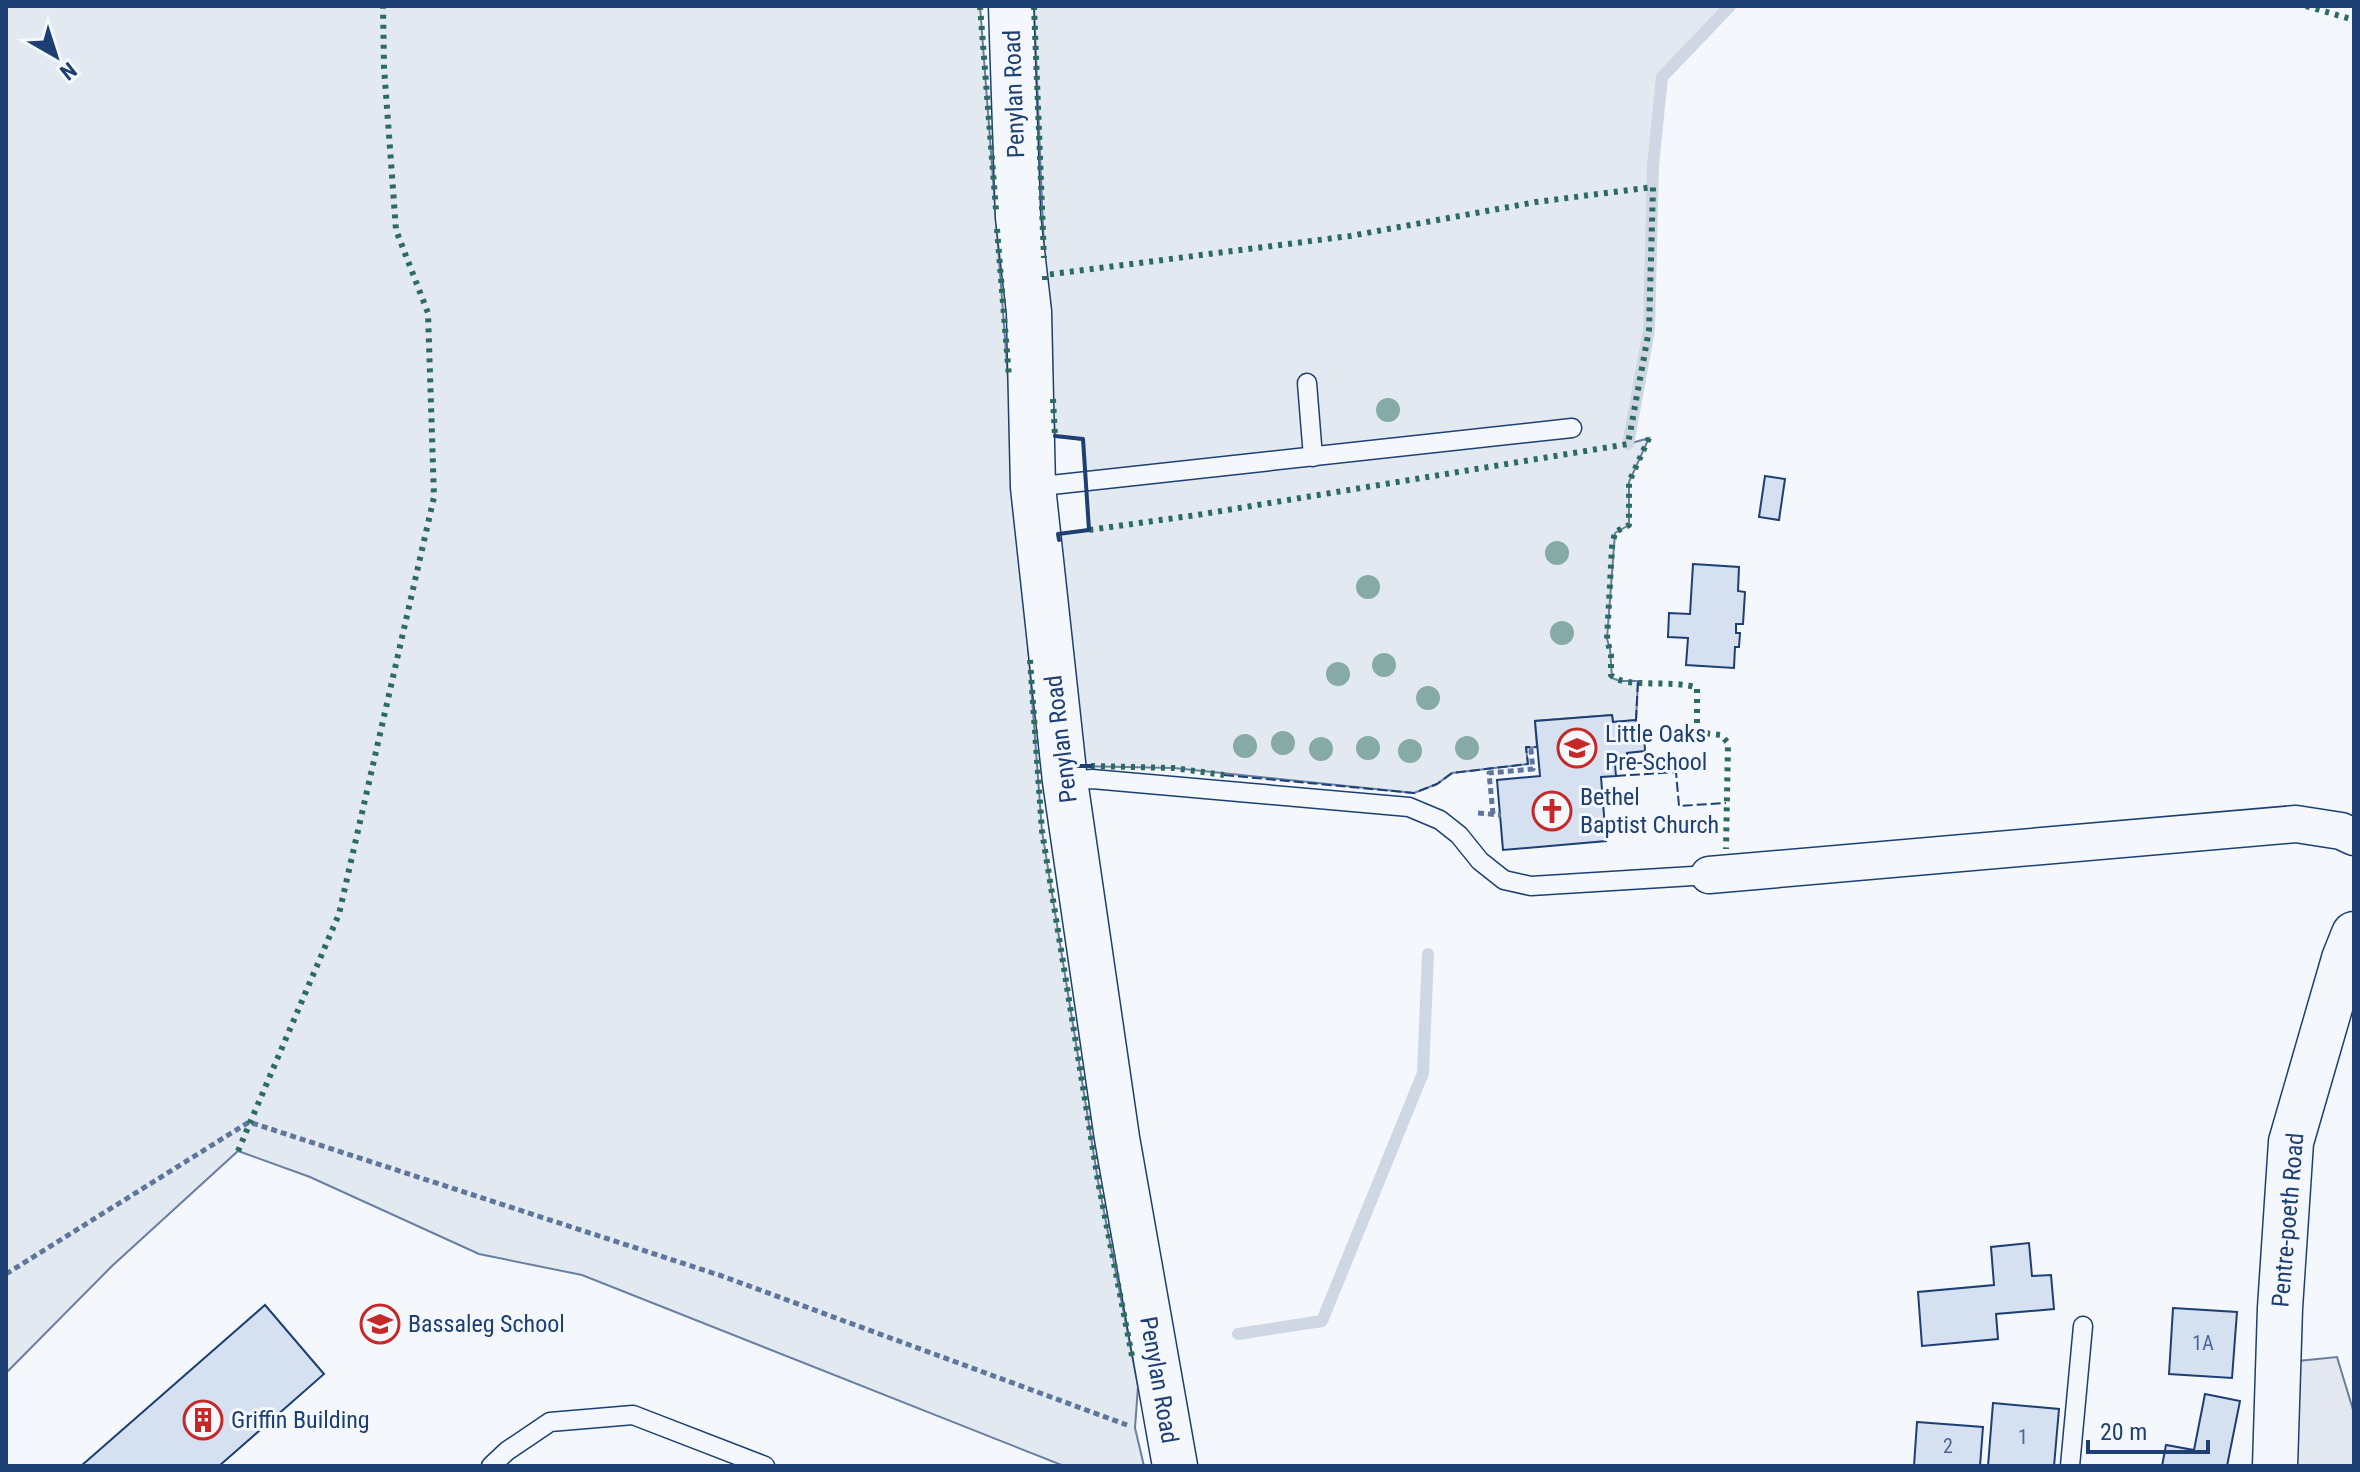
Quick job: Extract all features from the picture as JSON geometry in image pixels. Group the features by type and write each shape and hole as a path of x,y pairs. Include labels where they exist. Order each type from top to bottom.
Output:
{"street":[{"name":"Penylan Road","path":"1011,6 1018,217 1029,312 1033,487 1065,781 1117,1138 1173,1454"},
{"path":"1709,875 2296,824 2341,831 2354,837"},
{"name":"Pentre-poeth Road","path":"2275,1466 2280,1308 2291,1142 2354,934"}],"lane":[{"path":"1307,383 1313,457"},
{"path":"1033,487 1572,428"},
{"path":"1065,781 1092,779 1409,807 1440,820 1459,835 1480,861 1504,880 1531,886 1709,875"},
{"path":"2070,1466 2083,1326"},
{"path":"491,1466 507,1451 550,1422 633,1415 765,1466"}],"path":[{"path":"1493,814 1489,773 1533,769 1531,751 1537,750"},
{"path":"6,1274 249,1122 722,1276 1173,1454"}],"shaded area":[{"path":"6,6 980,6 1042,831 1098,1181 1138,1386 1135,1428 1144,1466 1064,1466 582,1275 479,1254 310,1177 238,1151 112,1266 6,1373"},
{"path":"1034,6 1730,6 1662,77 1653,165 1649,330 1628,444 1649,438 1629,482 1629,525 1615,533 1607,639 1612,678 1638,681 1636,720 1613,722 1612,715 1535,721 1537,747 1526,748 1528,764 1452,773 1437,784 1414,793 1174,768 1077,766 1058,534 1089,529 1083,440 1055,436"},
{"path":"2337,1357 2354,1413 2354,1466 2291,1466 2298,1361"}],"building":[{"path":"1765,476 1785,479 1779,520 1759,517"},
{"path":"1693,564 1739,567 1738,591 1745,592 1743,624 1736,624 1736,633 1740,633 1739,647 1735,647 1734,668 1686,665 1688,638 1668,637 1669,613 1690,614"},
{"path":"1612,715 1613,722 1636,720 1637,729 1644,729 1645,751 1627,753 1628,763 1615,764 1616,776 1601,777 1606,841 1503,850 1497,780 1540,776 1535,721"},
{"path":"2029,1243 2032,1276 2051,1275 2054,1309 1996,1314 1998,1339 1922,1346 1918,1292 1994,1285 1991,1247"},
{"name":"Griffin Building","path":"265,1305 324,1374 219,1466 81,1466"},
{"path":"2173,1308 2237,1312 2232,1378 2169,1374"},
{"path":"2205,1394 2240,1401 2227,1466 2162,1466 2166,1445 2194,1450"},
{"path":"1993,1403 2059,1409 2054,1466 1988,1466"},
{"path":"1917,1422 1983,1427 1980,1466 1914,1466"}],"waterway":[{"path":"1628,444 1649,330 1653,165 1662,77 1730,6"},
{"path":"1238,1334 1322,1321 1423,1073 1428,954"}],"hedge":[{"path":"238,1151 339,914 434,497 428,313 396,230 384,67 383,6"},
{"path":"980,6 996,210"},
{"path":"1034,6 1044,258"},
{"path":"2306,6 2354,20"},
{"path":"1045,280 1045,275 1350,236 1536,202 1653,187 1649,330 1628,444 1089,530"},
{"path":"997,229 1009,377"},
{"path":"1053,399 1055,436"},
{"path":"1649,438 1629,482 1629,525 1615,532 1612,547 1607,639 1611,675 1627,682 1697,688 1697,728 1703,733 1721,735 1728,743 1726,849"},
{"path":"1030,660 1042,831 1098,1181 1132,1356"},
{"path":"1091,766 1174,768 1224,775"}],"fence":[{"path":"1636,720 1638,681"},
{"path":"1224,775 1414,793 1437,784 1452,773 1528,764 1526,747 1537,747"},
{"path":"1616,776 1676,772 1679,806 1726,803"}],"wall":[{"path":"1055,436 1083,439 1089,530 1058,534 1059,540"},
{"path":"1078,766 1091,766"}],"place":[{"name":"Little Oaks Pre-School","path":"1577,748"},
{"name":"Bethel Baptist Church","path":"1552,811"},
{"name":"Bassaleg School","path":"380,1324"},
{"name":"Griffin Building","path":"203,1420"}]}
